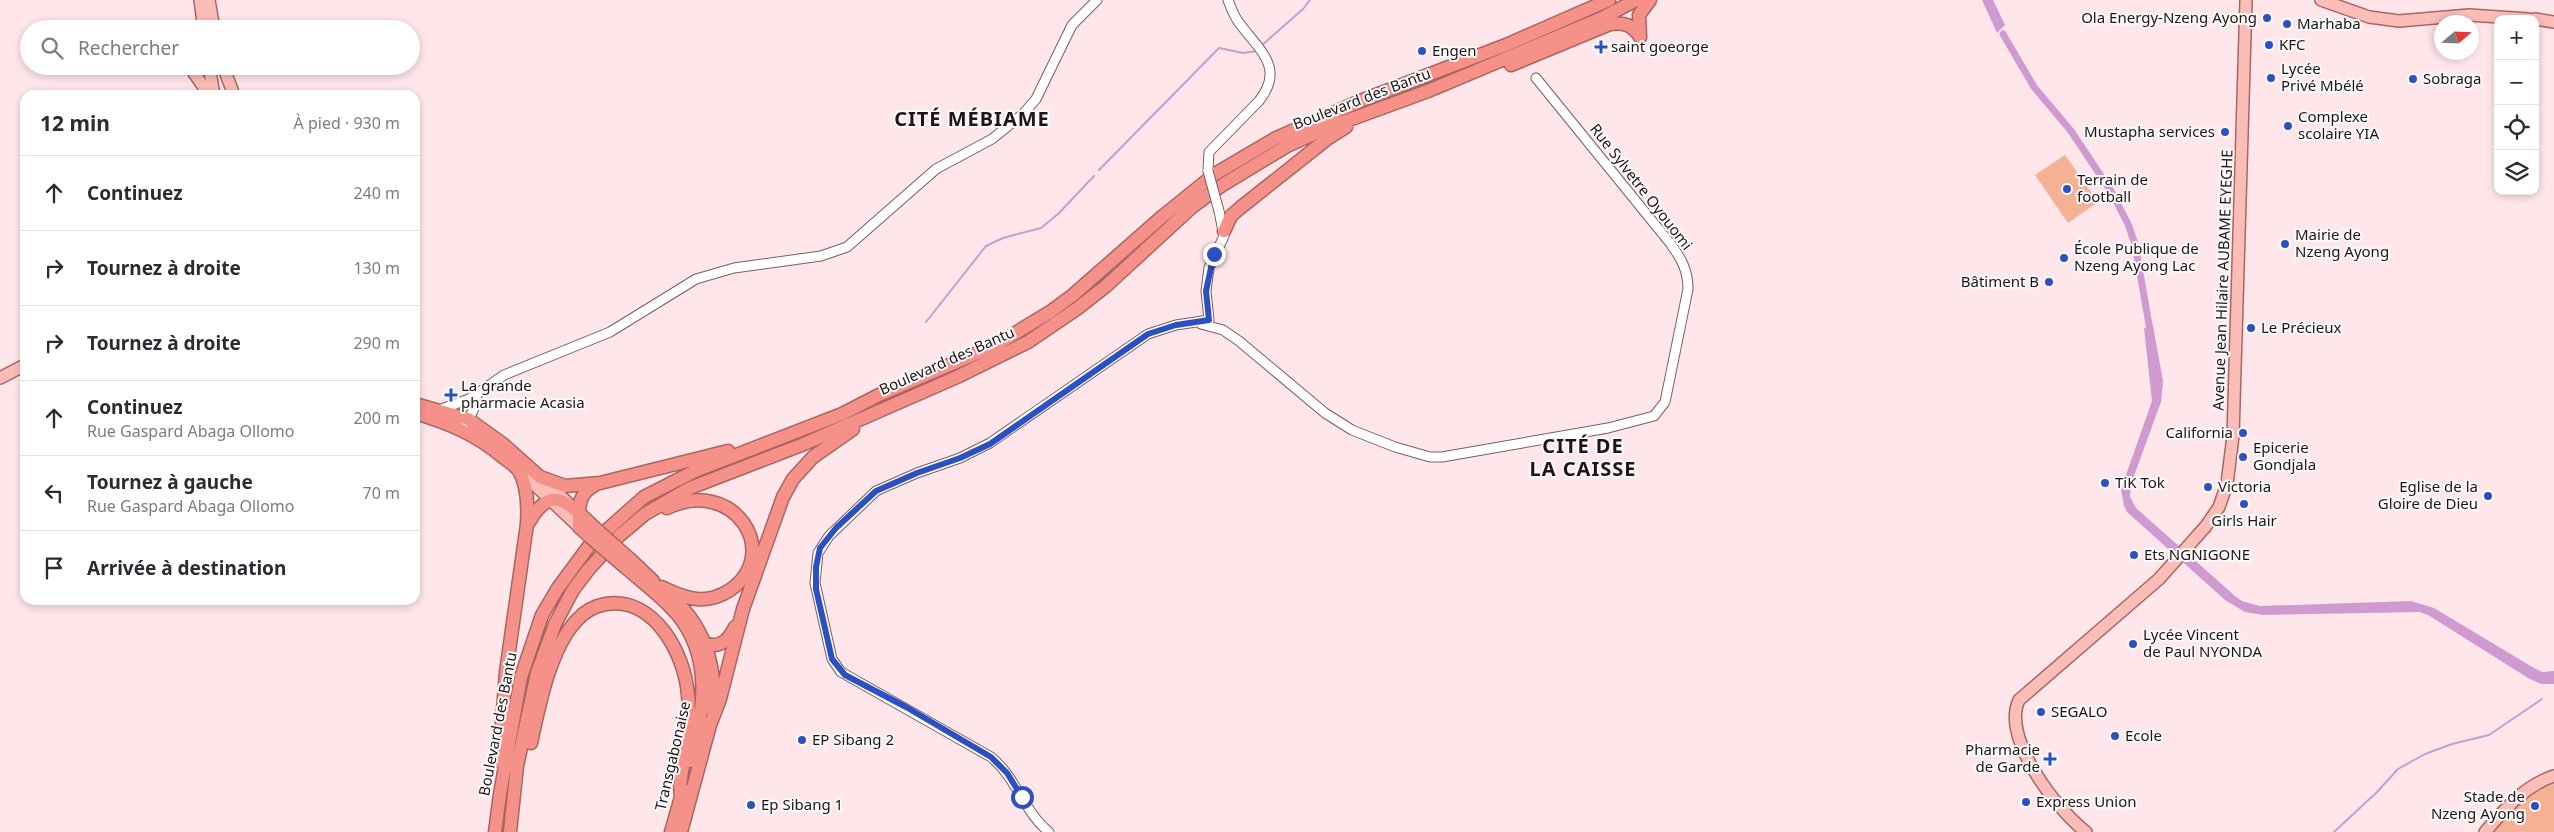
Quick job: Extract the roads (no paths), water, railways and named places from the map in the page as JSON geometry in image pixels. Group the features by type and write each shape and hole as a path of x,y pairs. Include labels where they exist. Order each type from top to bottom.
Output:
{"highway":[{"name":"Boulevard des Bantu","path":"495,832 500,794 522,677 542,615 558,588 588,546 617,518 654,491 695,470 830,419 879,395 982,352 1029,326 1097,276 1162,216 1215,174 1263,146 1351,104 1514,41 1609,0"},
{"name":"Boulevard des Bantu","path":"511,828 517,766 537,673 546,645 573,590 619,536 645,514 683,492 804,444 863,416 957,377 1028,342 1091,299 1177,219 1224,184 1299,140 1471,73 1602,18 1636,0"},
{"path":"1471,73 1485,74 1504,68 1610,24 1626,24 1634,29 1640,37 1639,15 1650,0"},
{"path":"1219,211 1225,216 1235,212 1327,139 1386,106"},
{"path":"1224,232 1235,212"},
{"path":"420,405 440,410 503,444 540,478 565,486 600,483 727,451 830,419"},
{"path":"420,414 465,424 480,439 518,469 526,497 527,524 506,672 498,768 500,794"},
{"path":"709,727 720,699 743,609 770,527 786,490 813,457 852,429 863,416"},
{"path":"600,483 582,494 579,526 592,533 628,564"},
{"path":"527,524 536,509 552,500 567,502 579,513 592,533"},
{"path":"619,536 668,508 690,500 718,503 740,518 749,532 752,550 747,571 734,587 716,596 698,599 686,598 661,587"},
{"name":"Transgabonaise","path":"628,564 661,587 689,615 705,644 713,684 709,727 681,832"},
{"name":"Transgabonaise","path":"628,564 671,608 695,642 703,681 700,724 671,832"},
{"path":"511,828 545,688 561,642 576,620 585,612 613,603 638,607 655,621 665,633 681,663 687,687 689,712 680,786 681,797"},
{"path":"671,608 686,622 696,639 714,646 725,642 732,634 743,609"}],"main road":[{"path":"200,0 203,20"},
{"path":"209,0 212,20"},
{"name":"Avenue Jean Hilaire AUBAME EYEGHE","path":"2086,832 2061,809 2040,782 2027,756 2020,736 2016,706 2018,700 2140,596 2177,560 2219,507 2227,484 2231,461 2246,0"},
{"path":"2320,0 2370,17 2398,21 2469,15 2494,17"},
{"path":"2539,20 2554,22"},
{"path":"195,75 206,90"},
{"path":"211,75 213,90"},
{"path":"223,75 225,90"},
{"path":"225,75 232,90"},
{"path":"0,378 20,367"},
{"path":"518,469 579,526"},
{"path":"540,478 567,502"},
{"path":"2485,832 2521,793 2539,782 2554,776"}],"street":[{"path":"440,410 462,403 477,395 504,375 616,329 703,277 734,268 821,256 847,247 936,169 998,135 1027,110 1036,98 1072,24 1097,0"},
{"path":"1049,832 1035,818 1007,773 991,757 841,672 832,659 815,583 816,559 820,548 836,528 871,495 906,477 976,451 1148,334 1176,325 1209,320 1206,291 1209,268 1224,232 1208,171 1207,160 1210,152 1259,101 1266,92 1271,78 1269,62 1237,20 1228,0"},
{"name":"Rue Sylvetre Oyouomi","path":"1223,330 1253,352 1334,419 1372,439 1430,457 1453,456 1505,444 1608,428 1654,416 1661,410 1668,389 1688,289 1686,268 1670,243 1536,78"},
{"path":"1209,308 1216,322 1223,330"},
{"path":"1197,323 1223,330"},
{"path":"465,424 477,395"}],"waterway":[{"path":"1261,46 1303,9 1310,0"},
{"path":"2003,34 2034,87 2071,131 2111,191 2128,224 2135,244 2151,336"},
{"path":"1099,170 1219,48 1243,53 1257,51"},
{"path":"926,322 986,246 1003,238 1041,228 1058,214 1094,176"},
{"path":"2334,832 2377,792 2398,769 2425,754 2452,744 2489,735 2542,699"}],"place":[{"name":"Ola Energy-Nzeng Ayong","path":"2267,18"},
{"name":"Marhaba","path":"2287,24"},
{"name":"KFC","path":"2269,45"},
{"name":"saint goeorge","path":"1601,47"},
{"name":"Engen","path":"1422,51"},
{"name":"Lycée Privé Mbélé","path":"2271,78"},
{"name":"Sobraga","path":"2413,79"},
{"name":"Complexe scolaire YIA","path":"2288,126"},
{"name":"Mustapha services","path":"2225,132"},
{"name":"Terrain de football","path":"2067,189"},
{"name":"Mairie de Nzeng Ayong","path":"2285,244"},
{"name":"École Publique de Nzeng Ayong Lac","path":"2064,258"},
{"name":"Bâtiment B","path":"2049,282"},
{"name":"Le Précieux","path":"2251,328"},
{"name":"La grande pharmacie Acasia","path":"451,395"},
{"name":"California","path":"2243,433"},
{"name":"Epicerie Gondjala","path":"2243,457"},
{"name":"TiK Tok","path":"2105,483"},
{"name":"Victoria","path":"2208,487"},
{"name":"Eglise de la Gloire de Dieu","path":"2488,496"},
{"name":"Girls Hair","path":"2244,504"},
{"name":"Ets NGNIGONE","path":"2134,555"},
{"name":"Lycée Vincent de Paul NYONDA","path":"2133,644"},
{"name":"SEGALO","path":"2041,712"},
{"name":"Ecole","path":"2115,736"},
{"name":"EP Sibang 2","path":"802,740"},
{"name":"Pharmacie de Garde","path":"2050,759"},
{"name":"Express Union","path":"2026,802"},
{"name":"Ep Sibang 1","path":"751,805"},
{"name":"Stade de Nzeng Ayong","path":"2535,806"}],"district":[{"name":"CITÉ MÉBIAME","path":"972,119"},
{"name":"CITÉ DE LA CAISSE","path":"1583,458"}]}
